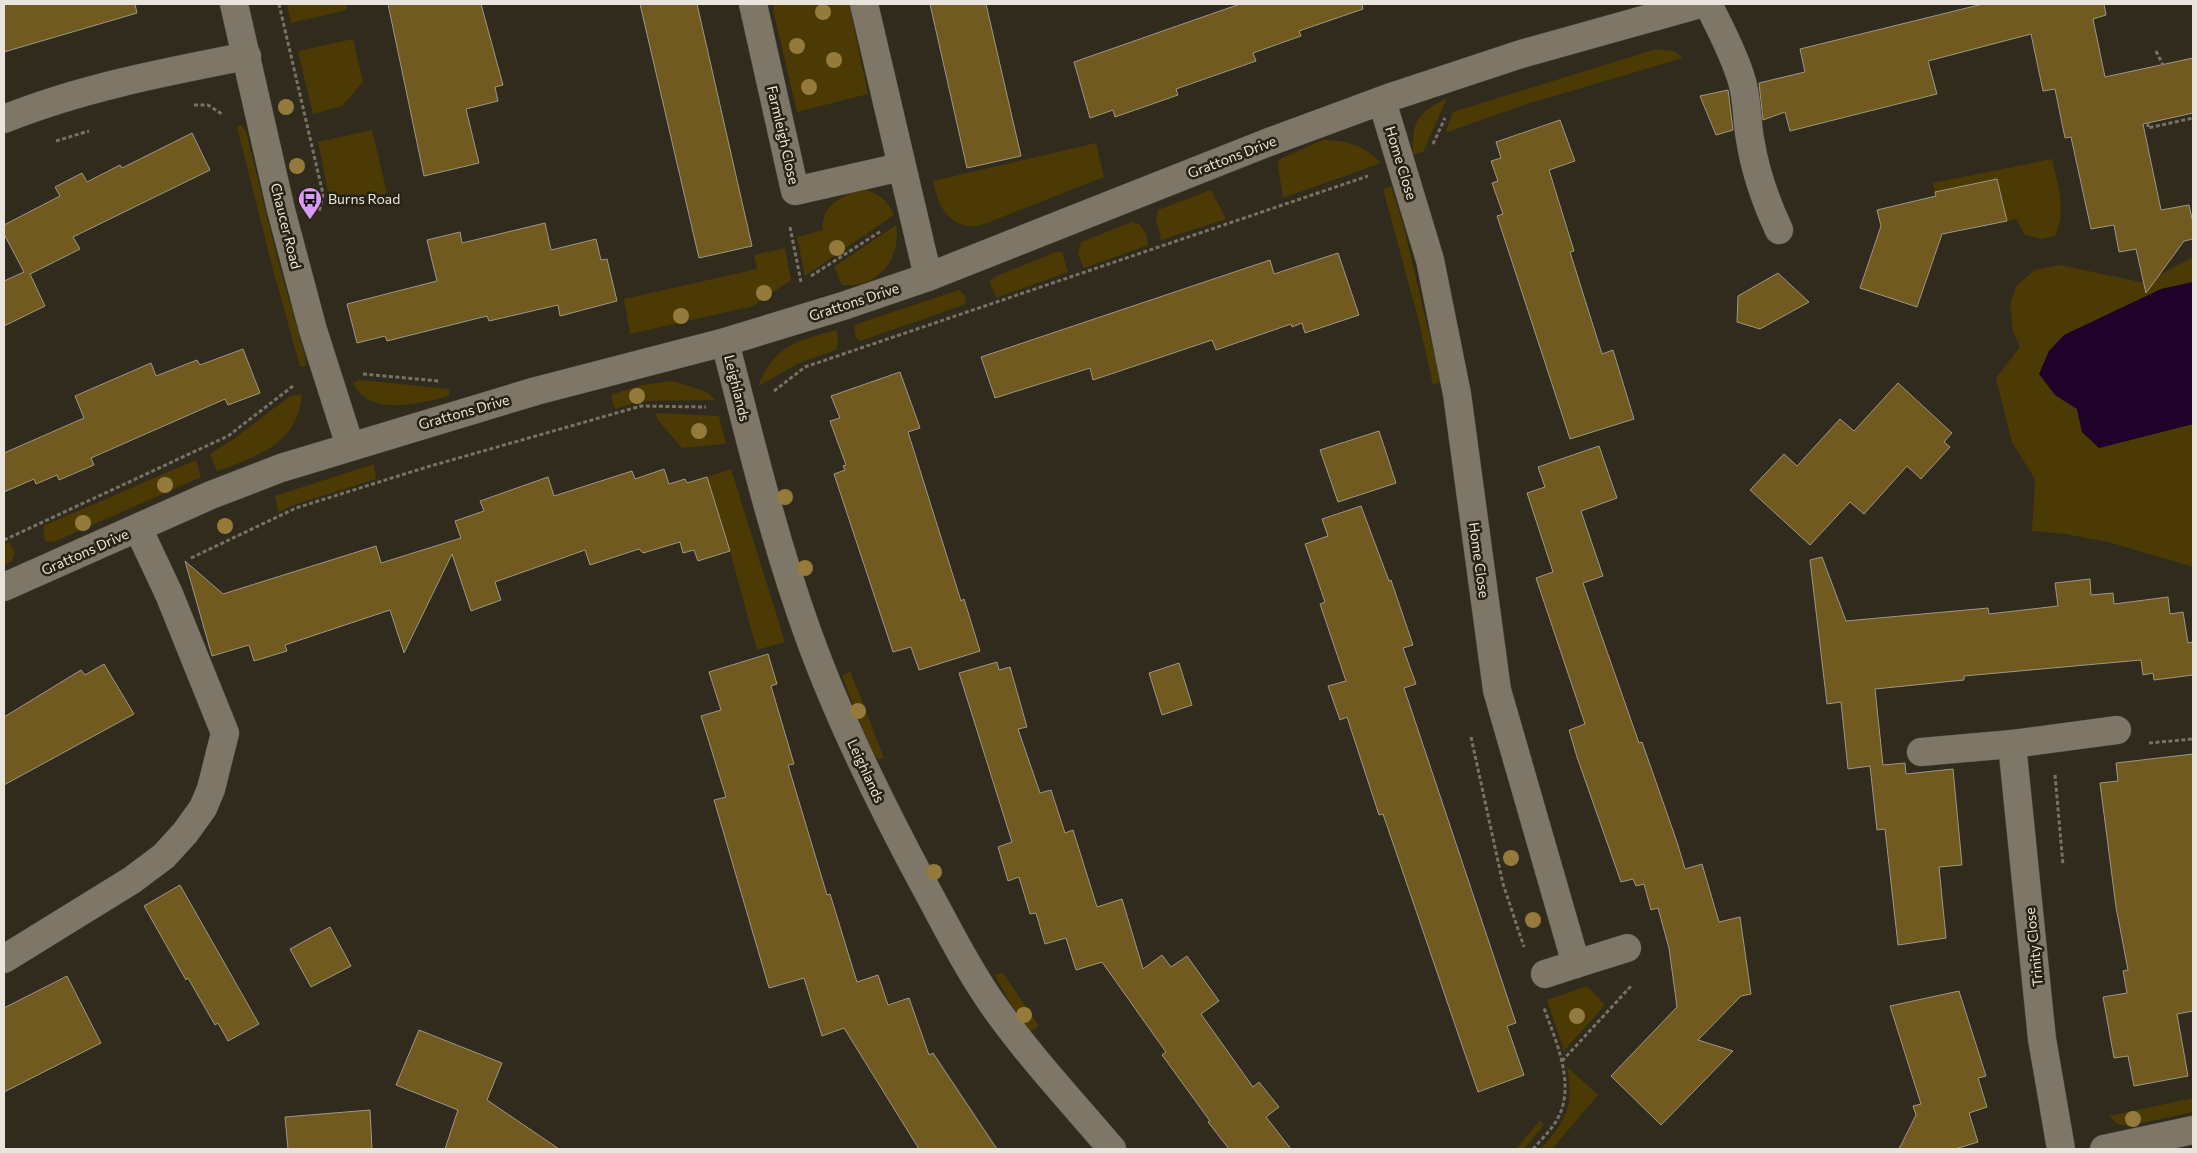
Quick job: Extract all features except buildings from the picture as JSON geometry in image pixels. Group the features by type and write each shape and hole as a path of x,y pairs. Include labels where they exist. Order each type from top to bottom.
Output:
{"street":[{"name":"Chaucer Road","path":"234,4 281,210 313,330 350,446"},
{"name":"Farmleigh Close","path":"753,4 795,191 901,167"},
{"path":"864,4 928,277"},
{"name":"Grattons Drive","path":"4,587 272,471 536,391 725,342 843,306 928,277 1269,142 1382,101 1466,72 1607,28 1700,4"},
{"path":"1708,4 1741,78 1748,107 1749,136 1754,165 1764,200 1779,230"},
{"path":"4,119 36,106 116,84 247,56"},
{"name":"Home Close","path":"1382,101 1430,260 1457,394 1496,690 1576,964"},
{"name":"Leighlands","path":"725,342 776,535 808,632 846,728 884,810 945,924 995,1008 1050,1077 1112,1149"},
{"path":"4,959 132,880 164,856 185,833 203,808 211,789 225,733 161,578 138,528"},
{"path":"1921,752 2012,744 2117,730"},
{"name":"Trinity Close","path":"2012,744 2046,1072 2061,1149"},
{"path":"1545,974 1627,948"},
{"path":"2104,1149 2193,1130"}],"path":[{"path":"279,4 323,194 317,222"},
{"path":"2156,51 2163,65"},
{"path":"161,578 183,562 296,508 427,467 641,406 742,407 767,396 805,367 1428,156 1466,72"},
{"path":"192,105 208,105 230,119"},
{"path":"2148,123 2148,128 2193,118"},
{"path":"48,143 92,130"},
{"path":"795,191 784,194 801,282"},
{"path":"793,287 879,233 912,208"},
{"path":"4,540 200,451 228,436 297,383 327,372 353,364 356,373 441,381"},
{"path":"2117,730 2140,744 2193,739"},
{"path":"1562,1062 1637,979 1627,948"},
{"path":"1532,1149 1555,1123 1561,1111 1564,1096 1562,1062 1534,978 1545,974"}],"shaded area":[{"path":"287,4 346,4 347,10 291,23"},
{"path":"775,4 849,4 868,94 797,112 773,10"},
{"path":"353,39 363,82 342,106 313,114 298,51"},
{"path":"1656,49 1674,51 1683,58 1527,104 1445,133 1453,112"},
{"path":"1447,98 1423,152 1413,155 1413,134 1418,119 1429,108"},
{"path":"241,125 246,131 277,257 305,356 306,366 300,366 275,277 237,127"},
{"path":"372,130 387,193 331,207 318,142"},
{"path":"1322,140 1339,141 1354,145 1368,152 1381,163 1283,198 1278,164 1280,159"},
{"path":"1096,143 1104,177 979,226 968,226 952,220 938,200 933,181"},
{"path":"2052,159 2061,208 2059,227 2055,236 2042,239 2025,235 2016,219 2007,221 1997,179 1935,192 1933,183"},
{"path":"1391,186 1404,228 1436,362 1440,382 1433,385 1419,322 1383,189"},
{"path":"862,189 873,192 881,198 894,215 805,276 797,237 823,230 823,221 829,208 841,198"},
{"path":"1211,190 1226,219 1161,240 1156,219 1158,210"},
{"path":"1132,222 1139,224 1146,234 1148,245 1084,268 1078,254 1081,242"},
{"path":"896,225 897,238 895,249 891,260 884,269 876,277 866,282 855,285 842,285 834,267"},
{"path":"785,248 791,280 753,306 630,334 624,299 757,269 754,255"},
{"path":"1056,252 1062,252 1068,272 996,298 990,282 994,277"},
{"path":"2193,257 2193,282 2161,289 2055,395 2077,409 2082,432 2099,448 2193,424 2193,567 2112,543 2066,534 2032,531 2035,479 2012,442 1996,378 2020,347 2013,332 2010,304 2017,285 2035,270 2060,265 2145,283"},
{"path":"2193,282 2193,424 2099,448 2082,432 2077,409 2055,395 2039,374 2049,351 2064,335 2161,289"},
{"path":"959,290 965,296 966,304 860,341 856,337 854,325"},
{"path":"837,330 838,343 836,350 799,363 758,386 764,372 779,353 799,342"},
{"path":"360,380 450,389 449,396 437,399 410,404 383,404 371,401 361,394 353,383"},
{"path":"673,381 707,392 715,400 640,401 615,409 611,395 642,385"},
{"path":"302,394 299,411 293,425 273,446 247,460 217,471 210,454 235,438 290,396"},
{"path":"655,413 719,416 726,444 682,448 658,420"},
{"path":"196,460 201,477 54,542 45,541 43,526"},
{"path":"374,464 376,479 296,504 278,512 275,496"},
{"path":"731,469 785,642 757,650 730,551 707,477"},
{"path":"9,542 15,553 12,561 4,565 4,545"},
{"path":"850,671 884,758 878,759 870,747 842,676"},
{"path":"1003,973 1039,1026 1031,1031 1012,1006 995,975"},
{"path":"1587,986 1605,1005 1564,1051 1547,1000"},
{"path":"1567,1067 1598,1095 1552,1149 1541,1149 1557,1129 1569,1103 1570,1092"},
{"path":"2193,1098 2193,1112 2128,1126 2117,1124 2109,1116"},
{"path":"1540,1120 1544,1125 1524,1149 1516,1149"}],"place":[{"name":"Burns Road","path":"310,220"}]}
